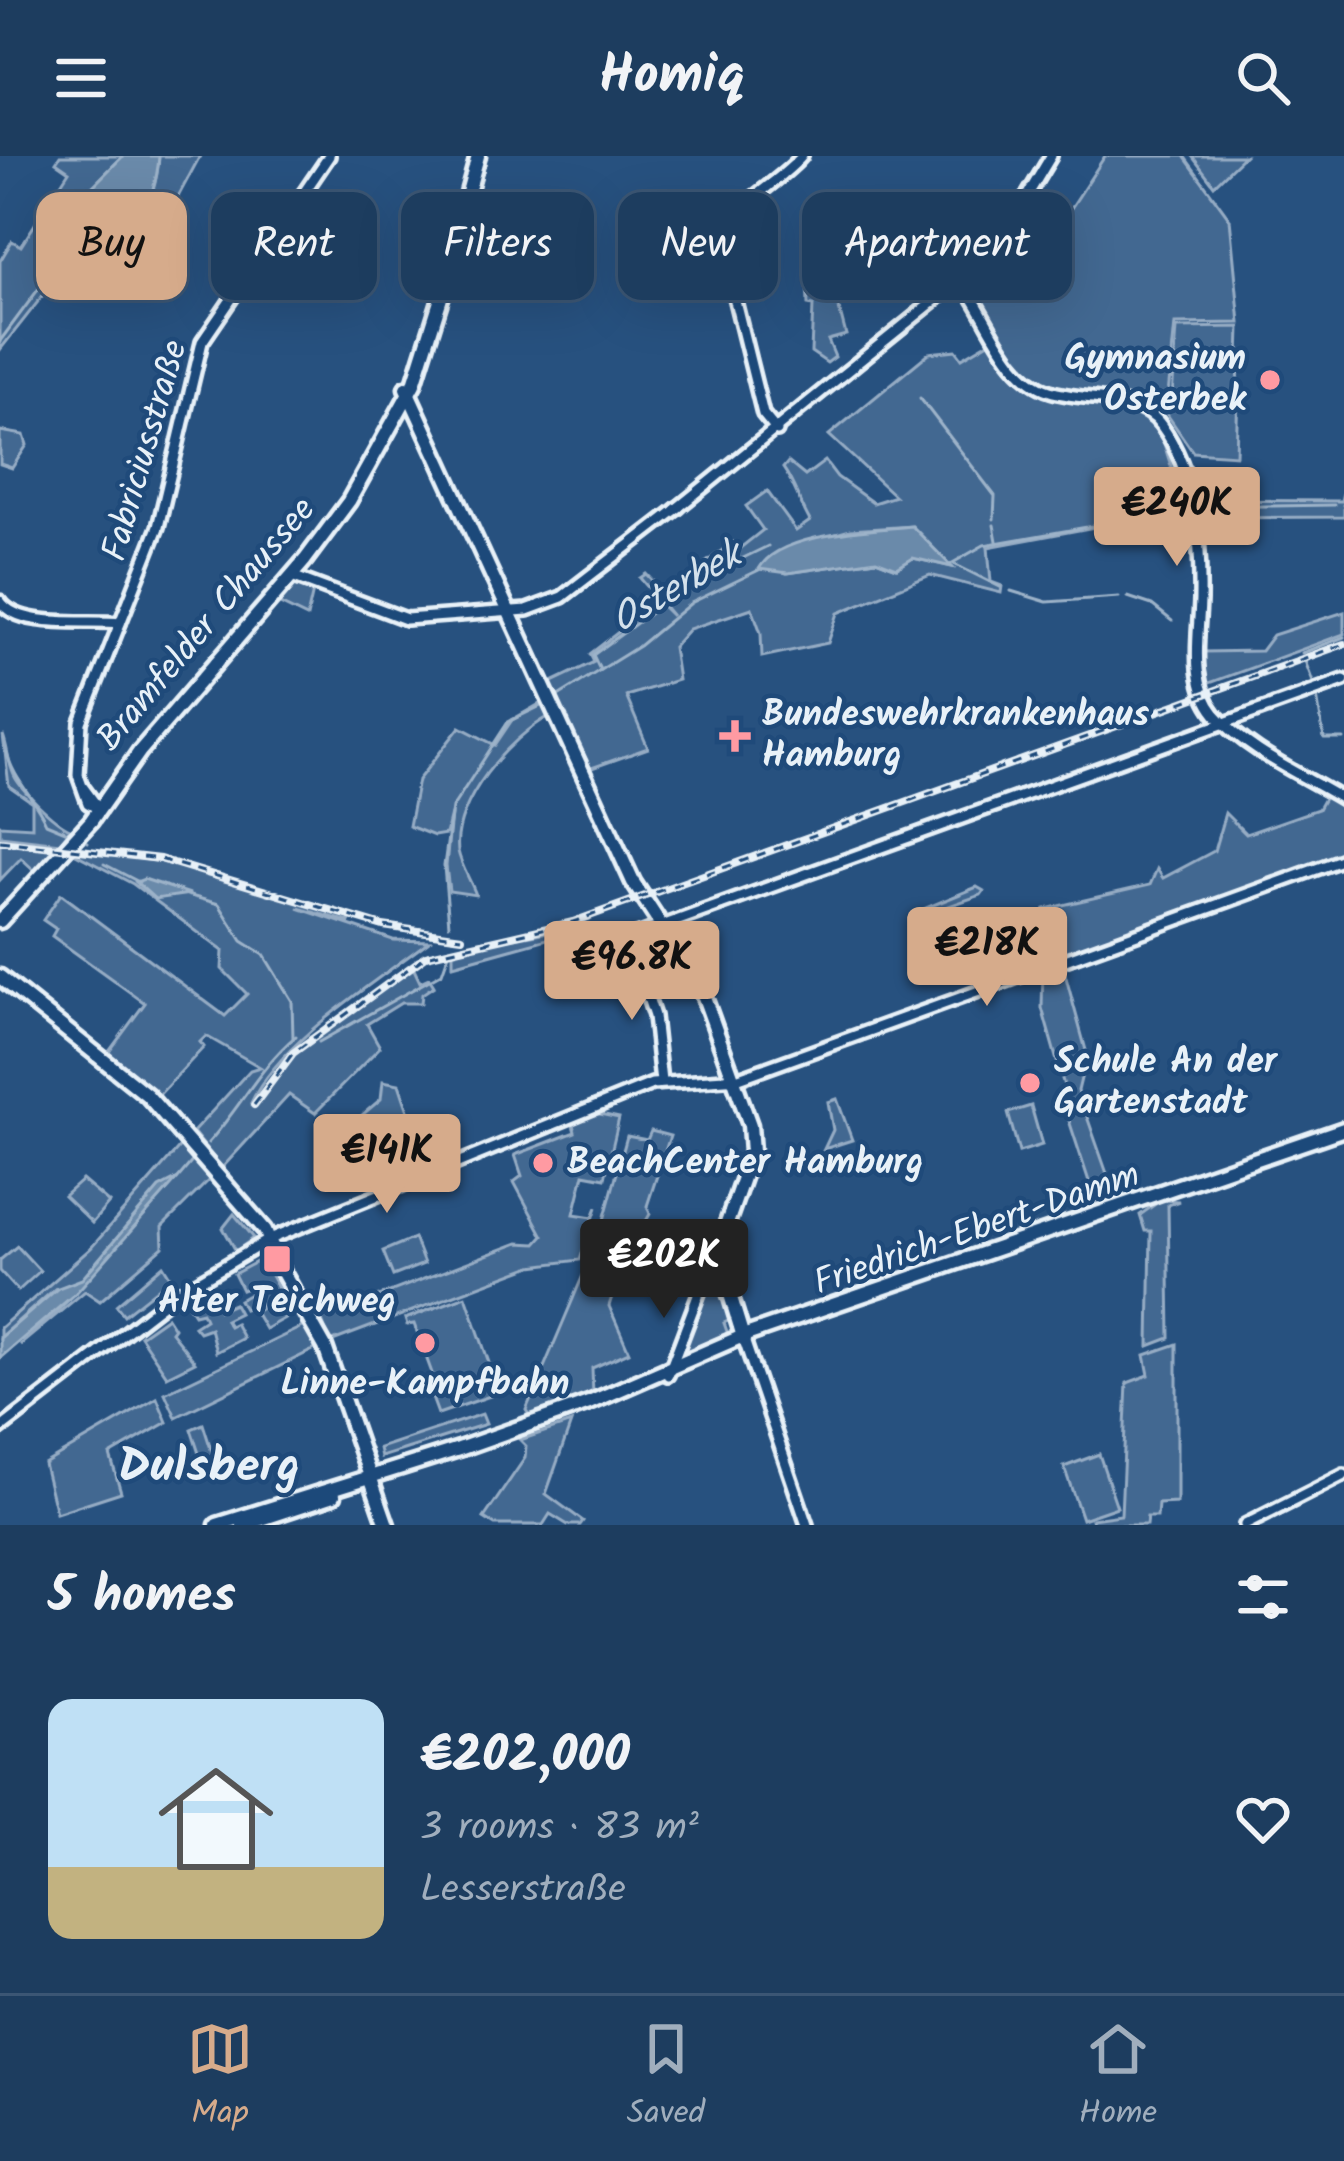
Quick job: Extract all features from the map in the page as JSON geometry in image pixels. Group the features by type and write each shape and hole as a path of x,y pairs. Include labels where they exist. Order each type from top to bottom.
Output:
{"main road":[{"name":"Bramfelder Chaussee","path":"386,436 424,356 478,156"},
{"name":"Bramfelder Chaussee","path":"0,921 292,576 349,501 409,391"},
{"path":"409,391 430,434"},
{"path":"409,391 633,881 700,983 734,1079 752,1130 752,1152 718,1247 718,1266 744,1339"},
{"path":"399,417 419,418"},
{"path":"2,980 118,1069 194,1143 258,1226 325,1347 386,1525"},
{"name":"Friedrich-Ebert-Damm","path":"372,1479 499,1442 744,1339 1344,1132"},
{"name":"Friedrich-Ebert-Damm","path":"372,1479 670,1371"},
{"path":"217,1525 372,1479"},
{"path":"244,1525 372,1479"}],"street":[{"name":"Fabriciusstraße","path":"96,807 82,786 76,764 81,722 160,521 205,336 329,156"},
{"path":"777,431 763,414 719,236 726,221 783,178 802,156"},
{"path":"1030,192 1052,156"},
{"path":"292,576 406,619 510,611 556,601 777,431 936,300"},
{"path":"973,300 1026,378 1051,392 1137,408 1154,417 1186,474 1198,544 1199,681 1224,723 1344,800"},
{"path":"3,605 25,616 121,623"},
{"path":"661,1082 654,1016 631,940 659,924 1344,680"},
{"path":"0,1430 169,1298 270,1244 661,1082 734,1079 1344,859"},
{"path":"670,1371 705,1276 718,1266"},
{"path":"744,1339 807,1525"},
{"path":"1245,1525 1344,1475"}],"shaded area":[{"path":"60,156 123,156 87,192 56,192 69,171 56,162"},
{"path":"123,156 159,156 152,192 87,192"},
{"path":"159,156 200,156 181,192 152,192"},
{"path":"1105,156 1184,156 1230,219 1240,323 1175,324 1168,395 1158,406 1048,388 1015,359 978,300 1072,300 1072,207"},
{"path":"1192,156 1244,156 1214,185"},
{"path":"36,223 39,300 0,350 0,261 12,241 21,246"},
{"path":"808,300 837,300 846,335 828,340 835,357 827,363 811,352 813,306"},
{"path":"1240,327 1236,455 1193,452 1164,410 1172,397 1177,328"},
{"path":"994,339 1033,387 1046,395 1149,416 1159,428 1185,510 988,547 991,582 1002,586 1001,593 930,575 838,613 828,643 762,657 761,633 752,608 689,629 673,647 678,680 626,696 648,748 586,770 548,684 594,662 590,654 647,610 640,602 649,593 672,616 640,578 646,574 669,598 699,580 693,572 733,542 739,549 763,530 746,506 767,491 796,531 810,521 783,468 788,462 805,476 825,461 837,477 873,503 895,496 829,435 929,353 956,350 962,358","holes":["912,526 951,567 913,558 897,568 876,560 788,573 800,544 850,530"]},
{"path":"0,431 24,435 27,445 12,468 0,464"},
{"path":"1344,488 1344,517 1201,518 1200,500 1341,501"},
{"path":"912,526 952,567 913,558 897,568 876,560 788,573 759,569 786,547 806,540"},
{"path":"294,584 313,591 307,617 278,603"},
{"path":"1344,612 1344,634 1207,684 1203,652 1261,651 1273,635"},
{"path":"543,702 550,716 502,755 464,813 458,851 476,895 449,891 446,866 451,814 446,834 434,836 409,826 418,780 460,727 495,745 512,720"},
{"path":"3,735 18,781 47,813 70,829 60,843 0,836 0,825 32,827 32,802 9,786"},
{"path":"1327,793 1344,804 1344,857 1061,955 1045,909 1150,885 1157,869 1163,878 1214,851 1225,813 1246,834 1318,809"},
{"path":"0,842 59,849 35,871 21,858 0,880"},
{"path":"72,852 170,863 351,917 349,922 298,908 393,940 429,941 356,994 283,1057 251,1103 255,1106 296,1052 399,973 412,965 420,982 429,978 434,986 422,994 421,1003 401,1003 367,1024 380,1047 315,1113 289,1095 221,1169 182,1126 217,1162 193,1132 250,1070 260,1067 206,1036 200,1042 204,1047 158,1096 108,1053 145,1003 52,936 56,929 43,920 61,894 225,1016 247,994 222,969 223,951 133,884"},
{"path":"144,879 190,894 155,899 136,882"},
{"path":"977,887 984,891 981,895 920,916 914,913"},
{"path":"565,929 568,940 558,936 453,965 453,949"},
{"path":"1062,963 1087,1054 1078,1091 1117,1202 1098,1209 1063,1102 1066,1093 1042,1008 1043,970"},
{"path":"383,1081 399,1084 414,1129 361,1146 357,1163 344,1159 348,1127 381,1099"},
{"path":"837,1099 852,1140 824,1149 833,1130 828,1102"},
{"path":"1031,1106 1042,1145 1019,1152 1008,1113"},
{"path":"595,1113 619,1118 605,1178 584,1174 574,1214 593,1217 597,1207 580,1260 532,1266 330,1342 321,1318 518,1243 536,1244 543,1236 514,1182 522,1176 515,1155 575,1132 572,1121"},
{"path":"651,1131 670,1136 647,1206 650,1214 624,1259 609,1306 629,1352 592,1368 593,1397 531,1418 526,1410 600,1235 616,1241 622,1226 609,1221 601,1231 627,1136 647,1140"},
{"path":"184,1142 214,1175 162,1227 163,1247 100,1301 85,1291 20,1345 75,1294 56,1288 0,1337 0,1328 91,1248"},
{"path":"178,1178 76,1293 0,1358 0,1338 58,1288 82,1279 159,1188"},
{"path":"82,1180 109,1203 92,1223 64,1196"},
{"path":"1161,1200 1179,1201 1168,1205 1170,1338 1149,1346 1151,1231 1145,1231 1140,1215"},
{"path":"234,1214 254,1238 236,1251 223,1228"},
{"path":"414,1238 424,1264 393,1276 383,1251"},
{"path":"17,1246 40,1271 18,1291 0,1271 0,1260"},
{"path":"262,1259 292,1314 265,1329 255,1312 262,1308 259,1302 244,1309 239,1300 253,1292 250,1287 242,1290 234,1274"},
{"path":"163,1265 171,1278 124,1315 116,1305"},
{"path":"711,1276 732,1319 724,1323 729,1337 682,1358"},
{"path":"213,1287 222,1300 220,1310 234,1304 239,1313 225,1320 229,1326 235,1323 243,1338 216,1352 210,1328 199,1332 194,1326 205,1319 202,1312 194,1314 187,1303"},
{"path":"466,1296 496,1383 490,1385 493,1395 438,1414 432,1398 440,1395 414,1324 407,1325 405,1319"},
{"path":"167,1317 174,1328 171,1332 195,1362 167,1376 140,1336"},
{"path":"306,1325 317,1348 176,1417 165,1393"},
{"path":"1177,1344 1177,1503 1158,1504 1157,1517 1147,1517 1146,1525 1093,1525 1092,1519 1121,1515 1127,1383 1149,1375 1145,1355"},
{"path":"157,1398 167,1422 110,1455 121,1492 56,1513 44,1464"},
{"path":"482,1414 486,1424 381,1457 379,1448"},
{"path":"571,1423 546,1494 583,1521 580,1525 568,1525 550,1514 543,1525 495,1525 484,1518 525,1458 526,1446 520,1440"},
{"path":"203,1424 219,1474 207,1478 191,1429"},
{"path":"1099,1454 1117,1507 1082,1519 1064,1467"}],"waterway":[{"path":"0,341 36,292"},
{"path":"920,398 995,496 994,519"},
{"name":"Osterbek","path":"1201,507 1334,505"},
{"name":"Osterbek","path":"949,565 984,545 1184,510"},
{"path":"994,525 997,541"},
{"path":"737,561 768,546"},
{"path":"954,564 1000,587"},
{"name":"Osterbek","path":"555,698 639,646 691,603 759,570"},
{"path":"670,598 718,572"},
{"path":"1011,591 1047,602 1119,597"},
{"path":"1128,597 1152,605 1172,621"},
{"path":"600,670 593,655 668,600"},
{"path":"1302,653 1344,637"},
{"path":"1305,661 1314,685"},
{"path":"1317,696 1324,739 1344,739"},
{"name":"Osterbek","path":"449,925 444,866 452,808 508,722 543,705"},
{"path":"7,752 46,823 68,832"},
{"path":"84,840 88,842"},
{"path":"104,864 139,882"},
{"path":"187,895 219,904 242,941 264,955 292,1001 293,1038"},
{"name":"Osterbek","path":"319,1042 442,973 449,953"},
{"name":"Osterbek","path":"208,1143 296,1036"},
{"name":"Osterbek","path":"178,1178 195,1158"}],"railway":[{"path":"254,1105 293,1053 426,956 573,922 1344,644"},
{"path":"0,841 160,859 383,926 462,937"}],"place":[{"name":"Gymnasium Osterbek","path":"1270,380"},
{"name":"Bundeswehrkrankenhaus Hamburg","path":"735,736"},
{"name":"Schule An der Gartenstadt","path":"1030,1083"},
{"name":"BeachCenter Hamburg","path":"543,1163"},
{"name":"Alter Teichweg","path":"277,1259"},
{"name":"Linne-Kampfbahn","path":"425,1343"}],"district":[{"name":"Dulsberg","path":"209,1468"}]}
